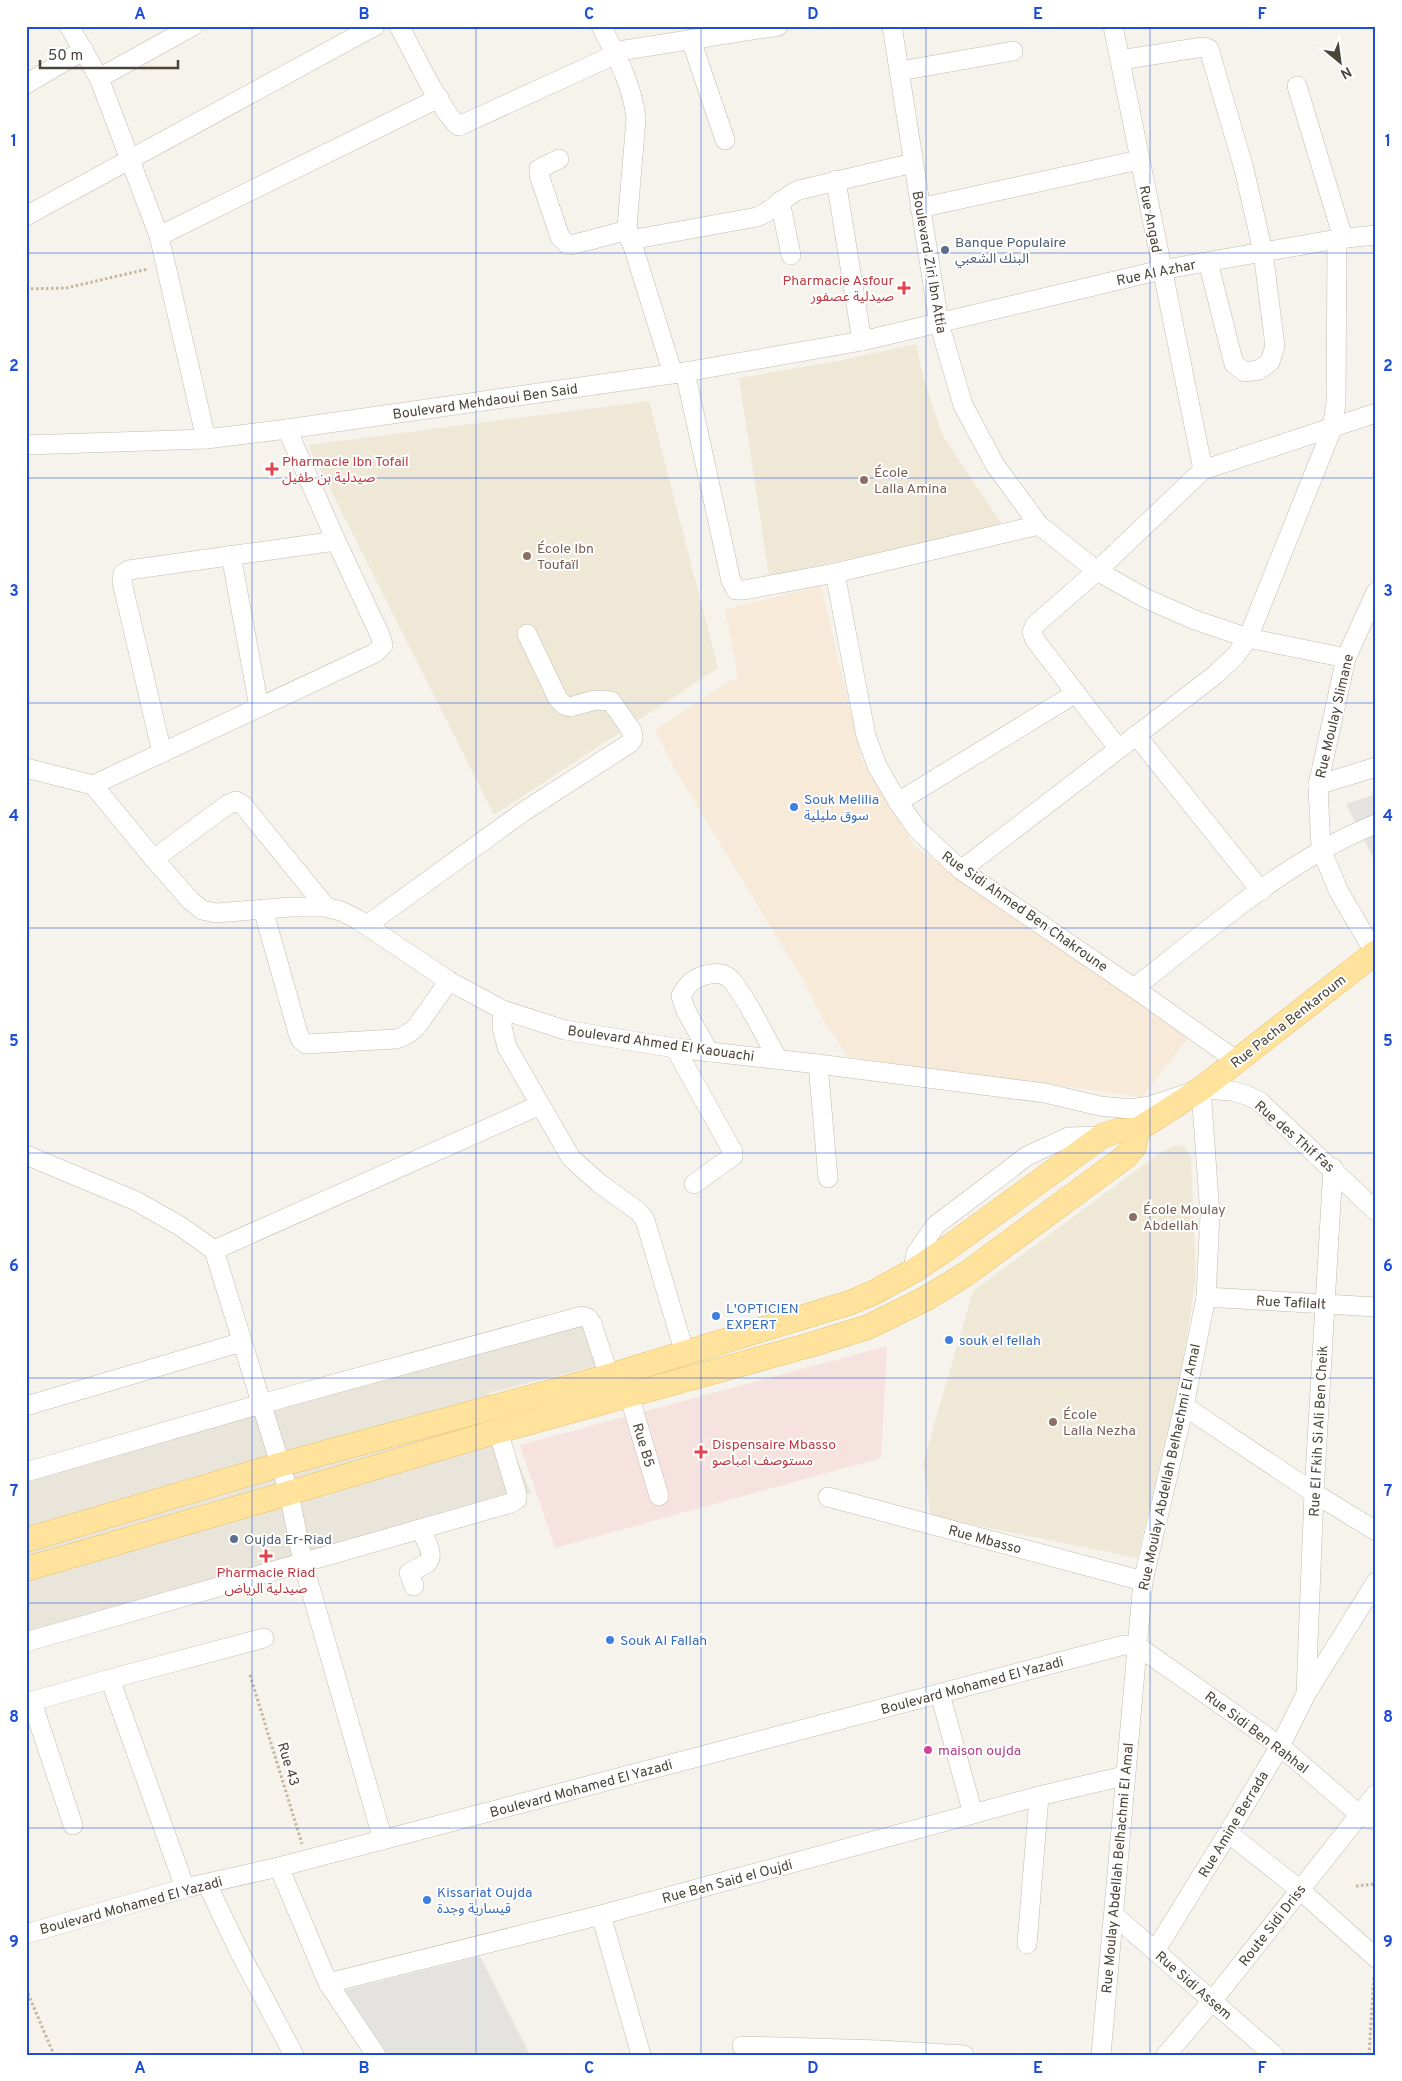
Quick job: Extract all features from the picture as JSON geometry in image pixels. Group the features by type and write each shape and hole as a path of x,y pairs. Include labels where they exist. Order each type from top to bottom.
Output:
{"main road":[{"name":"Rue Pacha Benkaroum","path":"1137,1130 1201,1089 1375,953"},
{"path":"26,1540 279,1465 608,1376 849,1303 873,1293 913,1271 957,1242 1102,1136 1117,1131 1137,1130 1134,1147 1125,1157 966,1274 894,1316 835,1338 498,1431 289,1494 26,1569"}],"street":[{"path":"69,26 99,78 132,159 159,236 206,439"},
{"path":"99,78 193,26"},
{"path":"27,214 132,159 375,26"},
{"path":"400,26 439,98 454,123 459,126 615,54 632,49 778,26"},
{"path":"600,26 615,54 635,104 636,119 629,235 679,373 731,581 736,590 835,573 1039,525"},
{"name":"Boulevard Ziri Ibn Attia","path":"892,26 939,323 963,404 995,465 1039,525 1096,571 1147,599 1195,620 1248,638 1346,658"},
{"name":"Rue Angad","path":"1113,26 1202,470"},
{"path":"691,40 725,140"},
{"path":"1120,60 1203,47 1209,49 1244,169 1263,252 1275,346 1270,362 1259,370 1245,372 1234,364 1208,262"},
{"path":"26,84 84,50"},
{"path":"900,72 1014,51"},
{"path":"961,870 1215,675 1236,655 1248,638 1332,429 1336,403 1340,238 1297,86"},
{"path":"159,236 439,98"},
{"path":"559,159 542,166 539,169 539,175 560,237 568,245 757,217 772,210 780,201 799,190 913,163"},
{"path":"920,208 1139,160"},
{"path":"836,180 862,341"},
{"path":"780,201 791,255"},
{"name":"Rue Al Azhar","path":"939,323 1161,270 1340,238 1376,235"},
{"name":"Boulevard Mehdaoui Ben Said","path":"26,445 206,439 287,430 679,373 862,341 939,323"},
{"path":"1118,748 1035,640 1032,632 1036,625 1202,470 1332,429 1376,413"},
{"path":"26,768 93,785 375,653 383,645 287,430"},
{"path":"162,753 122,582 122,574 129,570 336,541"},
{"path":"231,556 259,707"},
{"name":"Rue Sidi Ahmed Ben Chakroune","path":"835,573 866,736 877,766 898,802 926,840 961,870 1237,1061"},
{"name":"Rue Moulay Slimane","path":"1375,953 1339,892 1321,849 1318,785 1346,658 1376,592"},
{"path":"367,925 523,812 630,743 633,738 632,731 611,701 595,700 570,707 564,705 558,699 527,634"},
{"path":"898,802 1076,693"},
{"path":"1136,735 1261,891"},
{"path":"1318,785 1376,768"},
{"name":"Boulevard Ahmed El Kaouachi","path":"93,785 154,859 190,900 202,910 216,913 291,906 326,907 341,911 367,925 449,981 503,1010 565,1030 675,1048 778,1059 1045,1093 1100,1106 1130,1109 1150,1106 1201,1089"},
{"path":"154,859 227,805 236,801 243,805 326,907"},
{"path":"1134,988 1261,891 1321,849 1376,824"},
{"path":"263,909 298,1033 301,1040 306,1044 396,1039 404,1036 416,1026 449,981"},
{"path":"710,1052 686,1011 681,996 686,985 702,976 715,972 726,975 739,989 778,1059"},
{"path":"503,1010 502,1027 507,1047 567,1150 578,1165 639,1212 644,1220 684,1354"},
{"path":"675,1048 733,1152 731,1159 694,1184"},
{"path":"818,1064 828,1178"},
{"name":"Rue des Thif Fas","path":"1201,1089 1232,1091 1259,1101 1376,1211"},
{"name":"Rue Moulay Abdellah Belhachmi El Amal","path":"1101,2055 1124,1776 1143,1581 1184,1406 1206,1297 1210,1215 1201,1089"},
{"path":"214,1250 540,1105"},
{"path":"26,1155 136,1201 180,1226 214,1250 289,1494 302,1562 384,1840"},
{"name":"Rue El Fkih Si Ali Ben Cheik","path":"1306,1694 1314,1493 1332,1168"},
{"name":"Rue Tafilalt","path":"1206,1297 1376,1307"},
{"path":"26,1472 261,1404 582,1316 588,1318 592,1324 608,1376"},
{"path":"26,1406 242,1342"},
{"name":"Rue B5","path":"629,1395 659,1496"},
{"path":"1184,1406 1314,1493 1376,1531"},
{"path":"26,1642 511,1503 517,1499 498,1431"},
{"name":"Rue Mbasso","path":"828,1497 1143,1581"},
{"path":"414,1586 410,1573 427,1563 430,1558 430,1553 420,1529"},
{"name":"Rue Amine Berrada","path":"1155,1951 1280,1746 1306,1694 1376,1582"},
{"path":"73,1825 29,1703 110,1679 264,1638"},
{"name":"Boulevard Mohamed El Yazadi","path":"26,1934 185,1888 279,1867 384,1840 1124,1645 1136,1645"},
{"name":"Rue Sidi Ben Rahhal","path":"1136,1645 1280,1746 1368,1818"},
{"path":"110,1679 185,1888"},
{"path":"940,1694 973,1814"},
{"name":"Rue Ben Said el Oujdi","path":"328,1983 601,1915 1039,1796 1124,1776"},
{"name":"Route Sidi Driss","path":"1166,2055 1213,2000 1300,1889 1368,1818 1376,1794"},
{"path":"1027,1944 1039,1796"},
{"path":"1228,1833 1300,1889 1375,1958"},
{"path":"279,1867 328,1983 376,2055"},
{"path":"207,1884 240,1953 294,2055"},
{"path":"601,1915 641,2055"},
{"name":"Rue Sidi Assem","path":"1114,1915 1274,2055"},
{"path":"742,2046 964,2055"}],"path":[{"path":"26,289 66,288 165,264"},
{"name":"Rue 43","path":"250,1675 306,1859"},
{"path":"1356,1886 1376,1884"},
{"path":"1369,2055 1375,1958"},
{"path":"26,1989 54,2055"}],"shaded area":[{"name":"École Lalla Amina","path":"916,344 923,376 942,434 1003,526 769,576 739,378 838,361"},
{"name":"École Ibn Toufaïl","path":"649,401 718,668 494,815 308,445"},
{"name":"Souk Melilia سوق مليلية","path":"821,586 862,760 915,847 1189,1037 1142,1097 848,1057 822,1018 805,983 674,768 655,730 738,676 725,609"},
{"path":"1376,794 1376,864 1346,804"},
{"path":"1175,1145 1185,1147 1191,1158 1196,1276 1180,1380 1137,1558 931,1516 923,1463 973,1291 1157,1155"},
{"path":"593,1315 607,1363 489,1393 531,1493 26,1633 26,1477"},
{"name":"Dispensaire Mbasso مستوصف امباصو","path":"887,1346 881,1458 555,1548 520,1445"},
{"path":"480,1956 530,2055 380,2055 337,1992"}],"place":[{"name":"Banque Populaire البنك الشعبي","path":"945,250"},
{"name":"Pharmacie Asfour صيدلية عصفور","path":"904,288"},
{"name":"Pharmacie Ibn Tofail صيدلية بن طفيل","path":"272,469"},
{"name":"École Lalla Amina","path":"864,480"},
{"name":"École Ibn Toufaïl","path":"527,556"},
{"name":"Souk Melilia سوق مليلية","path":"794,807"},
{"name":"École Moulay Abdellah","path":"1133,1217"},
{"name":"L'OPTICIEN EXPERT","path":"716,1316"},
{"name":"souk el fellah","path":"949,1340"},
{"name":"École Lalla Nezha","path":"1053,1422"},
{"name":"Dispensaire Mbasso مستوصف امباصو","path":"701,1452"},
{"name":"Oujda Er-Riad","path":"234,1539"},
{"name":"Pharmacie Riad صيدلية الرياض","path":"266,1556"},
{"name":"Souk Al Fallah","path":"610,1640"},
{"name":"maison oujda","path":"928,1750"},
{"name":"Kissariat Oujda قيسارية وجدة","path":"427,1900"}]}
